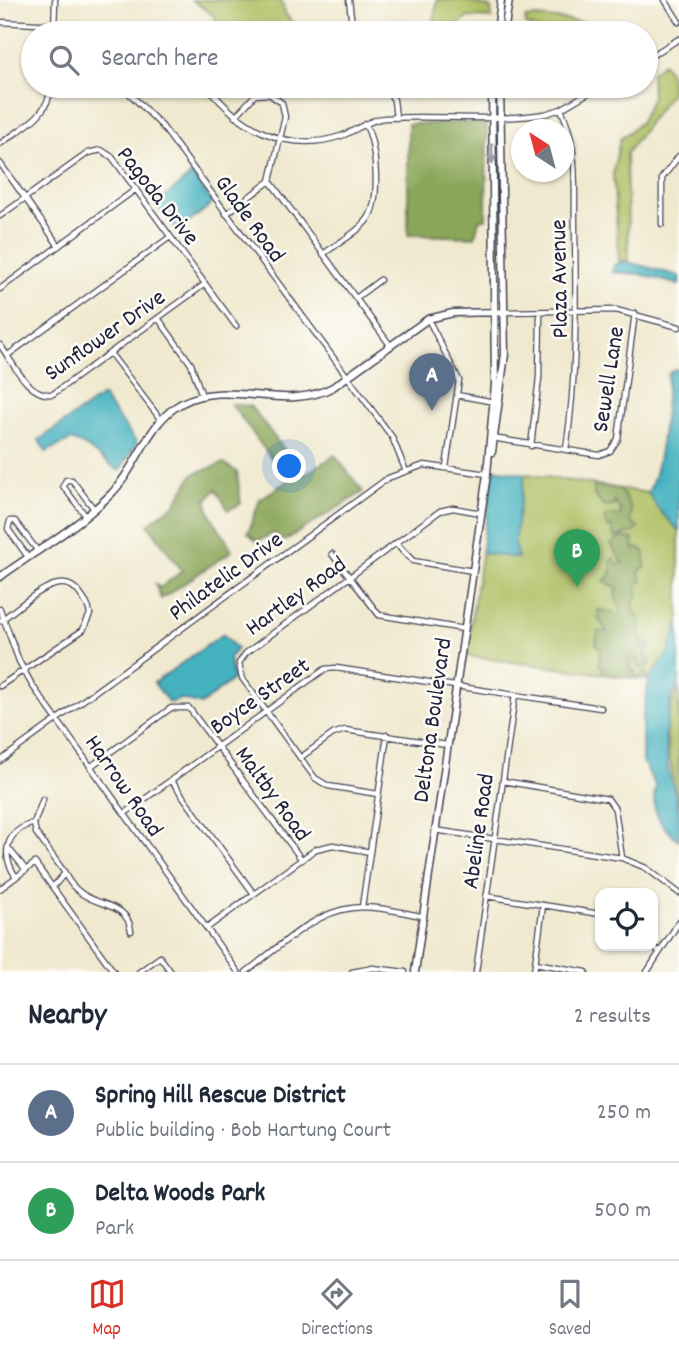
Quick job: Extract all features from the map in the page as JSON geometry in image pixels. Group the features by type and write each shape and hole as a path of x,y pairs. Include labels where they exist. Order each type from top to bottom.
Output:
{"main road":[{"path":"498,21 501,0"},
{"path":"506,21 509,0"},
{"name":"Deltona Boulevard","path":"415,972 496,402 504,312 503,224 493,98"},
{"name":"Deltona Boulevard","path":"496,402 493,224 495,116 498,98"},
{"path":"493,224 503,224"},
{"path":"0,577 94,509 128,474 161,420 182,403 202,396 220,394 301,398 325,392 428,320 453,313 504,312"}],"street":[{"path":"54,21 55,0"},
{"path":"349,0 352,21"},
{"path":"665,0 679,22"},
{"path":"0,22 21,23"},
{"path":"658,52 679,39"},
{"path":"0,144 44,111 50,98"},
{"name":"Glade Road","path":"134,98 162,126 393,440 405,469"},
{"path":"218,98 235,117 254,129 280,139 324,140 365,124 396,118 536,116 561,109 580,98"},
{"path":"235,117 250,98"},
{"path":"226,214 270,181 285,112 282,103 276,98"},
{"path":"393,98 396,118"},
{"name":"Plaza Avenue","path":"561,109 573,140 576,310 575,382 566,450"},
{"path":"323,254 362,226 372,212 373,141 365,124"},
{"name":"Pagoda Drive","path":"0,216 88,153 97,150 112,157 236,326"},
{"path":"662,224 662,178 679,156"},
{"path":"0,163 59,246"},
{"path":"270,181 390,345"},
{"path":"0,289 136,189"},
{"path":"8,355 170,237"},
{"path":"356,298 380,281"},
{"name":"Sunflower Drive","path":"0,345 33,389 48,395 57,392 205,284"},
{"path":"504,312 616,310 679,327"},
{"path":"531,446 539,378 540,312"},
{"name":"Sewell Lane","path":"492,438 531,446 602,454 616,444 635,313"},
{"path":"158,318 191,364 202,396"},
{"path":"428,320 459,380 446,467"},
{"path":"110,353 161,420"},
{"path":"457,395 496,402"},
{"name":"Philatelic Drive","path":"0,761 388,478 405,469 424,465 487,474"},
{"path":"85,516 64,486 66,480 72,480 94,509"},
{"name":"Hartley Road","path":"379,794 324,785 300,758 240,675 241,659 444,509 481,513"},
{"path":"28,557 8,529 10,522 16,521 37,550"},
{"path":"396,543 413,561 472,571"},
{"path":"332,554 379,615 464,629"},
{"path":"0,686 83,630 88,623 90,610 75,587 58,582 2,619"},
{"name":"Harrow Road","path":"0,609 24,671 239,972"},
{"name":"Boyce Street","path":"124,814 320,672 331,668 601,708"},
{"name":"Abeline Road","path":"476,972 515,695"},
{"name":"Maltby Road","path":"90,767 177,706 192,710 302,860"},
{"path":"300,758 339,732 351,730 447,745"},
{"path":"362,907 387,735"},
{"path":"171,780 254,894"},
{"path":"503,781 605,797 615,809 622,858"},
{"path":"43,799 34,823 36,833 65,874 88,899 122,911 128,919 131,931"},
{"path":"16,877 6,861 12,832 34,823"},
{"path":"434,830 622,858 646,868 679,893"},
{"path":"207,928 327,845 370,852"},
{"path":"8,849 26,870"},
{"path":"0,889 35,863 114,972"},
{"path":"53,887 65,874"},
{"path":"485,896 595,913"},
{"path":"534,972 543,905"},
{"path":"246,972 320,919 336,911 362,907 422,916"},
{"path":"647,972 679,922"},
{"path":"139,972 160,957 171,972"},
{"path":"535,962 586,972"},
{"path":"352,972 373,968 405,972"}],"green space":[{"path":"192,0 281,0 291,21 216,21 214,16"},
{"path":"437,0 463,0 491,8 492,18 468,17 463,21 434,21"},
{"path":"539,17 573,21 525,21 525,18"},
{"path":"663,63 671,75 672,91 626,154 629,260 619,261 613,173 620,139 640,123 652,98 658,98 658,67"},
{"path":"487,122 486,219 479,220 475,237 408,235 408,124"},
{"path":"231,404 250,406 304,475 335,455 363,492 284,541 274,533 257,541 248,533 260,499 288,481"},
{"path":"224,463 237,472 241,504 228,510 216,489 207,499 210,513 232,551 161,599 155,583 160,588 182,571 148,524 175,504 193,474"},
{"path":"494,469 648,493 679,531 679,621 669,652 649,680 466,656"},
{"path":"594,485 620,489 631,508 631,523 638,527 636,531 614,538 612,527 609,528 604,520 607,515 620,515 621,510 614,502 614,506 604,507 594,495"},
{"path":"622,537 633,539 634,550 638,548 645,552 645,568 642,568 639,574 642,581 637,585 638,594 632,606 641,621 640,638 645,644 651,644 649,649 644,648 650,664 641,669 635,659 627,661 627,664 632,664 630,668 634,670 636,678 646,672 647,680 602,674 603,667 599,666 600,648 596,644 598,631 607,632 599,620 598,610 613,612 621,618 621,609 615,597 618,588 604,581 612,573 611,560 614,558 618,565 623,563 611,544"},
{"path":"679,688 679,807 667,732 668,717"}],"water":[{"path":"192,174 213,203 178,231 156,205"},
{"path":"625,261 679,276 679,285 640,274 612,272 614,265"},
{"path":"674,369 679,370 679,531 659,510 648,493 660,451 668,374"},
{"path":"102,396 137,443 119,471 85,446 71,440 46,452 39,440"},
{"path":"494,469 525,474 514,542 518,558 481,553"},
{"path":"679,621 679,685 671,697 665,734 668,768 679,811 679,840 662,824 655,810 656,787 642,760 642,721 649,680 669,652"},
{"path":"223,634 237,649 229,658 233,679 201,705 181,699 169,703 154,683"}],"place":[{"name":"Spring Hill Rescue District","path":"432,411"},
{"name":"Delta Woods Park","path":"577,587"}]}
